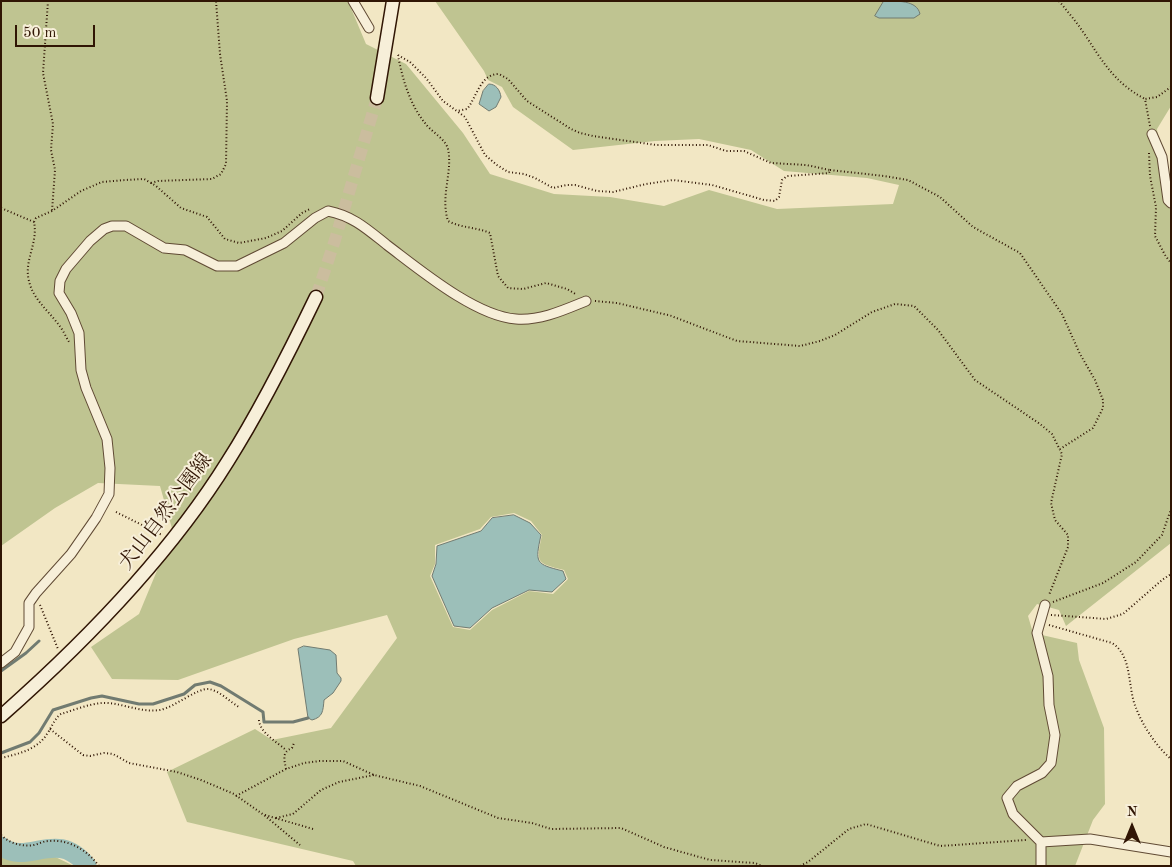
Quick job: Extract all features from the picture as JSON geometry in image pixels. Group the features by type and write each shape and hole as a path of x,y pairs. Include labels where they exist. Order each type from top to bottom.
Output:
{"main road":[{"path":"377,98 393,1"},
{"name":"犬山自然公園線","path":"2,715 121,599 198,506 228,462 283,365 316,297"}],"street":[{"path":"353,1 369,28"},
{"path":"1152,134 1162,157 1168,200 1171,203"},
{"path":"1,663 15,652 29,627 29,603 72,554 96,518 109,494 110,468 107,439 86,388 81,370 79,333 71,313 59,292 60,281 66,269 90,241 104,229 112,226 126,226 164,248 186,250 217,266 237,266 284,243 315,218 328,211 351,218 454,294 494,314 515,319 534,318 550,315 586,301"},
{"path":"1041,866 1041,842 1013,814 1007,798 1018,786 1042,773 1051,763 1054,735 1049,705 1048,676 1037,633 1042,614"},
{"path":"1041,842 1090,839 1171,852"}],"path":[{"path":"48,1 43,73 53,124 51,150 55,170 52,211"},
{"path":"151,184 158,181 212,179 221,174 226,164 227,101 220,54 216,1"},
{"path":"1059,1 1079,26 1110,73 1132,92 1145,99 1157,97 1171,87"},
{"path":"830,170 829,173 787,176 782,180 779,197 774,201 764,200 712,185 673,180 613,192 597,191 575,184 553,188 530,176 508,172 497,166 485,155 468,123 457,111 443,101 426,78 410,62 398,56 410,96 420,117 428,128 448,146 449,157 444,209 448,221 458,227 490,233 498,276 508,288 523,289 546,283 567,289 586,301 617,302 672,316 737,341 800,346 835,335 872,312 895,304 914,306 938,330 975,380 1040,424 1052,434 1060,449 1062,454 1051,503 1054,520 1068,536 1068,547 1042,614"},
{"path":"457,111 467,109 474,101 478,89 484,81 489,76 499,74 504,75 527,101 571,130 580,133 656,146 708,146 726,151 744,151 771,163 806,165 908,180 940,197 973,227 1020,253 1062,314 1094,380 1103,400 1104,408 1092,428 1060,449"},
{"path":"1145,99 1152,134 1149,149 1150,176 1156,207 1156,236 1164,256 1171,263"},
{"path":"70,343 60,326 32,291 28,277 28,264 36,232 34,222 36,218 52,211 81,191 102,182 144,179 181,208 206,217 225,239 239,243 266,238 282,231 302,212 313,207 322,205 328,211"},
{"path":"1,208 34,222"},
{"path":"1042,614 1103,583 1136,562 1162,535 1171,509"},
{"path":"116,512 171,540"},
{"path":"1042,614 1106,619 1123,614 1171,574"},
{"path":"36,593 58,649"},
{"path":"1042,614 1120,648 1135,707 1160,750 1171,759"},
{"path":"1,758 21,753 34,747 46,736 56,718 61,714 96,704 103,703 136,710 161,710 186,699 199,690 207,689 214,690 239,708"},
{"path":"259,720 259,725 266,733 286,750"},
{"path":"50,729 83,755 113,754 129,763 177,772 201,780 236,796 264,815 300,845"},
{"path":"286,769 283,757 286,750 292,748 294,743"},
{"path":"236,796 286,769 312,762 343,761 374,774 420,786 498,818 532,823 551,829 622,828 664,847 710,860 762,866"},
{"path":"276,818 293,814 321,790 339,782 374,774"},
{"path":"264,815 313,829"},
{"path":"800,866 808,862 849,829 866,824 940,846 1030,840 1041,842"},
{"path":"1,835 16,844 33,845 48,840 62,841 90,854 99,866"}],"green space":[{"path":"1,1 348,1 366,44 406,64 463,133 490,174 554,194 610,197 664,206 709,190 777,209 893,204 899,185 867,178 784,171 751,150 699,139 655,141 573,150 513,107 502,87 488,80 484,71 435,1 1171,1 1171,106 1157,129 1166,203 1171,210 1171,543 1066,626 1059,610 1037,604 1028,616 1033,633 1077,643 1079,660 1104,728 1105,804 1093,820 1075,866 356,866 353,861 187,822 167,772 255,729 272,740 331,728 397,638 387,615 294,639 178,680 112,679 91,647 139,614 173,532 160,486 98,483 55,508 1,546","holes":["514,513 531,521 542,535 539,551 540,560 548,566 564,570 568,579 553,594 529,591 492,610 470,630 453,627 430,576 435,564 435,545 480,529 491,517"]},
{"path":"45,852 74,866 1,866 1,854 22,858"}],"water":[{"path":"884,1 900,1 911,4 918,9 920,14 914,18 879,18 875,16"},
{"path":"489,84 497,88 501,97 496,107 489,111 479,104 483,91"},
{"path":"514,515 530,523 541,535 538,551 539,561 542,564 563,571 566,579 552,592 529,590 492,608 470,628 454,626 432,576 436,564 437,546 481,531 492,518"},
{"path":"304,646 330,650 336,655 337,673 341,678 333,693 324,700 323,710 320,715 312,720 308,718 298,649"}],"waterway":[{"path":"1,671 39,641"},
{"path":"1,753 30,742 39,733 53,710 102,696 139,704 153,704 184,694 195,685 210,682 221,686 263,712 264,722 293,722 308,718"},
{"path":"1,846 11,851 22,853 54,848 64,849 76,855 87,866"}],"tunnel":[{"path":"316,297 377,98"}]}
